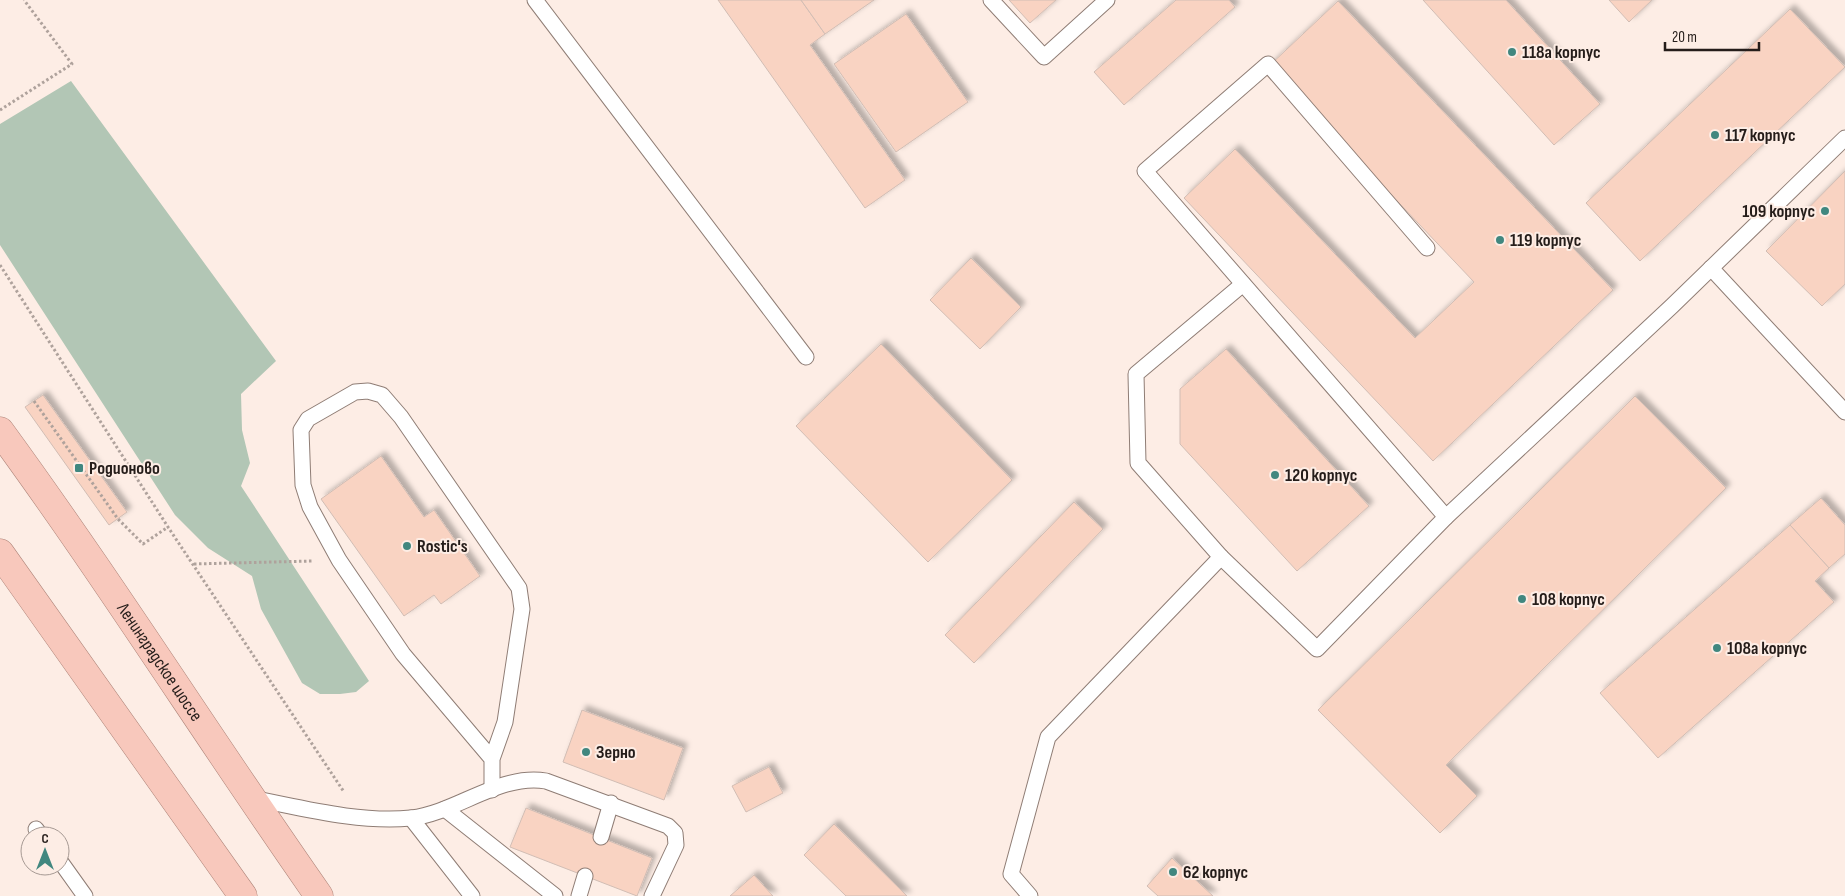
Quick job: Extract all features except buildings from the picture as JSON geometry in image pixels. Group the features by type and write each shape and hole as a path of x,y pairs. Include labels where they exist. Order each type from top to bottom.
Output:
{"highway":[{"name":"Ленинградское шоссе","path":"0,431 45,492 250,798 319,896"},
{"path":"0,553 243,896"}],"lane":[{"path":"535,0 806,357"},
{"path":"991,0 1044,57 1107,0"},
{"path":"1427,248 1268,64 1145,171 1446,517"},
{"path":"1243,284 1136,374 1138,463 1221,558 1317,649 1446,517 1712,268 1845,138"},
{"path":"1712,268 1845,412"},
{"path":"492,759 403,654 339,560 310,507 303,485 301,430 308,419 355,392 368,390 382,395 401,417 519,588 522,609 505,722 492,759 492,790"},
{"path":"1030,896 1011,874 1048,737 1221,558"},
{"path":"250,798 360,817 411,818 445,809 492,790 531,779 546,782 611,803 668,826 675,833 676,845 652,896"},
{"path":"601,838 611,803"},
{"path":"445,809 555,896"},
{"path":"411,818 472,896"},
{"path":"70,876 85,896"},
{"path":"579,896 585,876"}],"path":[{"path":"0,110 72,64 24,0"},
{"path":"0,265 168,527 360,817"},
{"path":"34,401 118,519 144,544 168,527"},
{"path":"193,564 339,560"}],"green space":[{"path":"71,81 276,361 241,394 242,430 250,463 241,486 369,681 356,692 320,694 302,683 261,609 252,576 208,548 175,515 0,245 0,124"}],"place":[{"name":"118а корпус","path":"1512,52"},
{"name":"117 корпус","path":"1715,135"},
{"name":"109 корпус","path":"1825,211"},
{"name":"119 корпус","path":"1500,240"},
{"name":"Родионово","path":"79,468"},
{"name":"120 корпус","path":"1275,475"},
{"name":"Rostic's","path":"407,546"},
{"name":"108 корпус","path":"1522,599"},
{"name":"108а корпус","path":"1717,648"},
{"name":"Зерно","path":"586,752"},
{"name":"62 корпус","path":"1173,872"}]}
